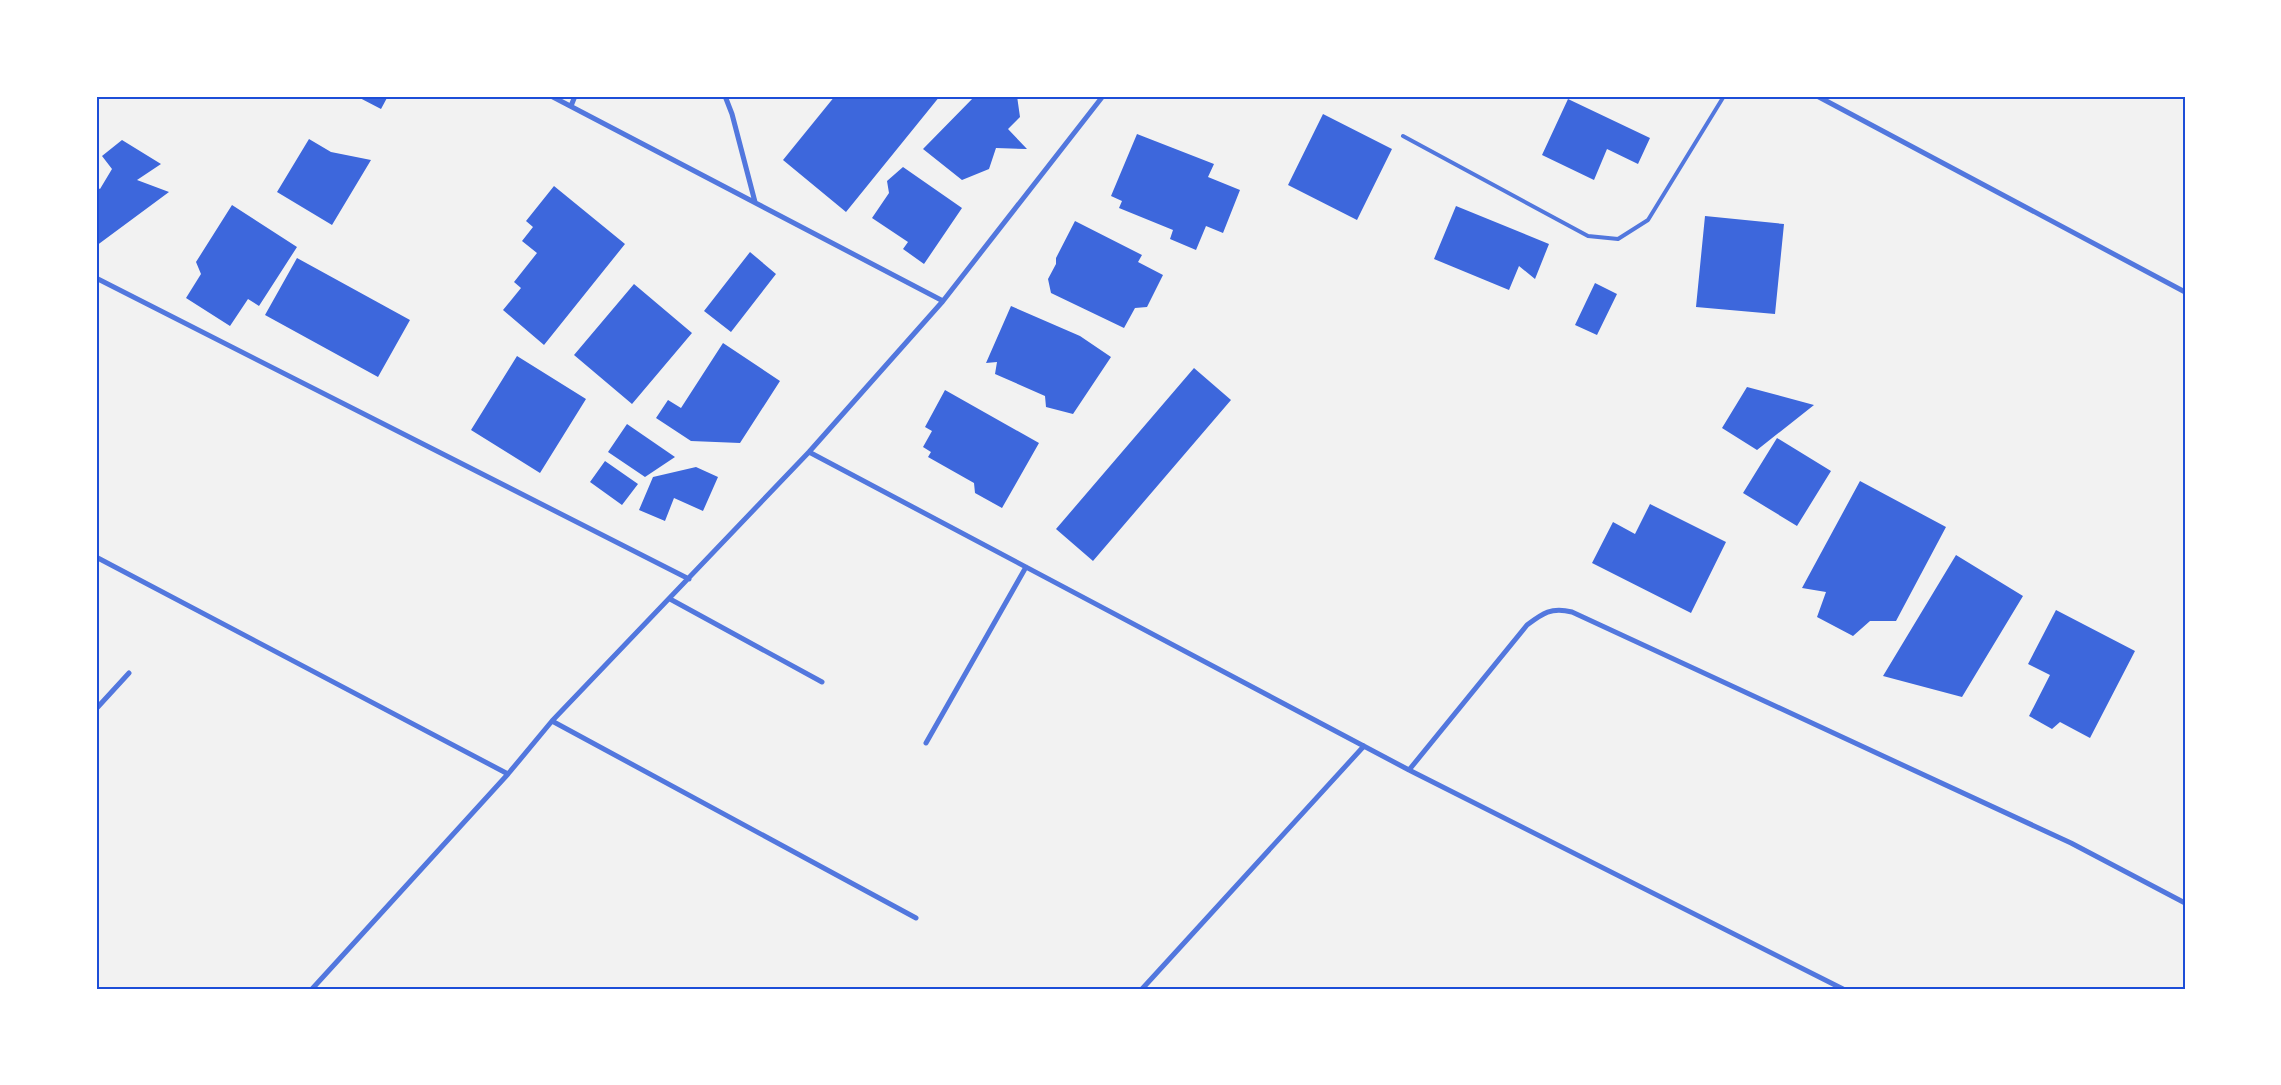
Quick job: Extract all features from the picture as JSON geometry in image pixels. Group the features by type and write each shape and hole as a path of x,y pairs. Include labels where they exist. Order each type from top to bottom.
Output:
{"street":[{"path":"551,96 943,301"},
{"path":"571,106 575,96"},
{"path":"725,96 732,114 755,202"},
{"path":"312,989 508,774 552,721 809,452 943,301 1103,96"},
{"path":"1816,96 2185,292"},
{"path":"96,278 689,579"},
{"path":"809,452 1409,770 1844,989"},
{"path":"96,557 508,774"},
{"path":"926,743 1026,567"},
{"path":"670,599 822,682"},
{"path":"1409,770 1527,625 1539,616 1556,608 1572,612 2071,844 2185,903"},
{"path":"96,709 128,673"},
{"path":"552,721 916,918"},
{"path":"1142,989 1364,746"}],"lane":[{"path":"1402,136 1588,236 1618,239 1648,220 1724,96"}],"building":[{"path":"356,96 388,96 381,109"},
{"path":"835,96 940,96 846,212 783,160"},
{"path":"975,96 1017,96 1020,117 1008,129 1027,149 996,148 989,169 962,180 923,149"},
{"path":"1568,99 1650,138 1638,164 1607,149 1594,180 1542,155"},
{"path":"1323,114 1392,149 1357,220 1288,185"},
{"path":"1137,134 1214,164 1208,177 1240,190 1223,233 1206,226 1196,250 1170,239 1173,230 1119,208 1122,201 1111,196"},
{"path":"309,139 331,152 371,160 332,225 277,192"},
{"path":"122,140 161,164 137,180 169,192 96,246 96,187 100,189 112,169 102,156"},
{"path":"903,167 962,208 924,264 903,249 908,242 872,218 889,193 887,181"},
{"path":"554,186 625,244 544,345 503,310 521,288 514,282 537,253 522,241 533,227 526,221"},
{"path":"232,205 297,247 259,306 248,299 230,326 186,298 201,274 196,262"},
{"path":"1456,206 1549,244 1535,279 1519,266 1509,290 1434,259"},
{"path":"1705,216 1784,224 1775,314 1696,307"},
{"path":"1075,221 1142,255 1138,262 1163,275 1147,307 1135,308 1124,328 1051,293 1048,279 1056,264 1056,258"},
{"path":"750,252 776,274 731,332 704,311"},
{"path":"297,258 410,320 378,377 265,315"},
{"path":"1595,283 1617,294 1597,335 1575,325"},
{"path":"634,284 692,333 632,404 574,355"},
{"path":"1011,306 1080,336 1111,357 1073,414 1046,407 1045,396 995,374 997,362 986,363"},
{"path":"723,343 780,381 740,443 691,441 656,418 668,400 681,408"},
{"path":"517,356 586,399 540,473 471,430"},
{"path":"1194,368 1231,400 1093,561 1056,529"},
{"path":"1747,387 1814,405 1757,450 1722,428"},
{"path":"945,390 1039,443 1002,508 975,493 974,483 928,457 931,452 923,447 932,431 925,427"},
{"path":"627,424 675,457 645,477 608,452"},
{"path":"1777,438 1831,471 1797,526 1743,493"},
{"path":"605,461 638,484 622,505 590,482"},
{"path":"696,467 718,477 703,511 674,498 665,521 639,510 653,477"},
{"path":"1860,481 1946,527 1896,621 1870,621 1853,636 1817,617 1826,592 1802,588"},
{"path":"1650,504 1726,542 1691,613 1592,563 1613,522 1635,534"},
{"path":"1956,555 2023,596 1962,697 1883,676"},
{"path":"2056,610 2135,651 2090,738 2060,722 2052,729 2029,716 2050,675 2028,664"}]}
